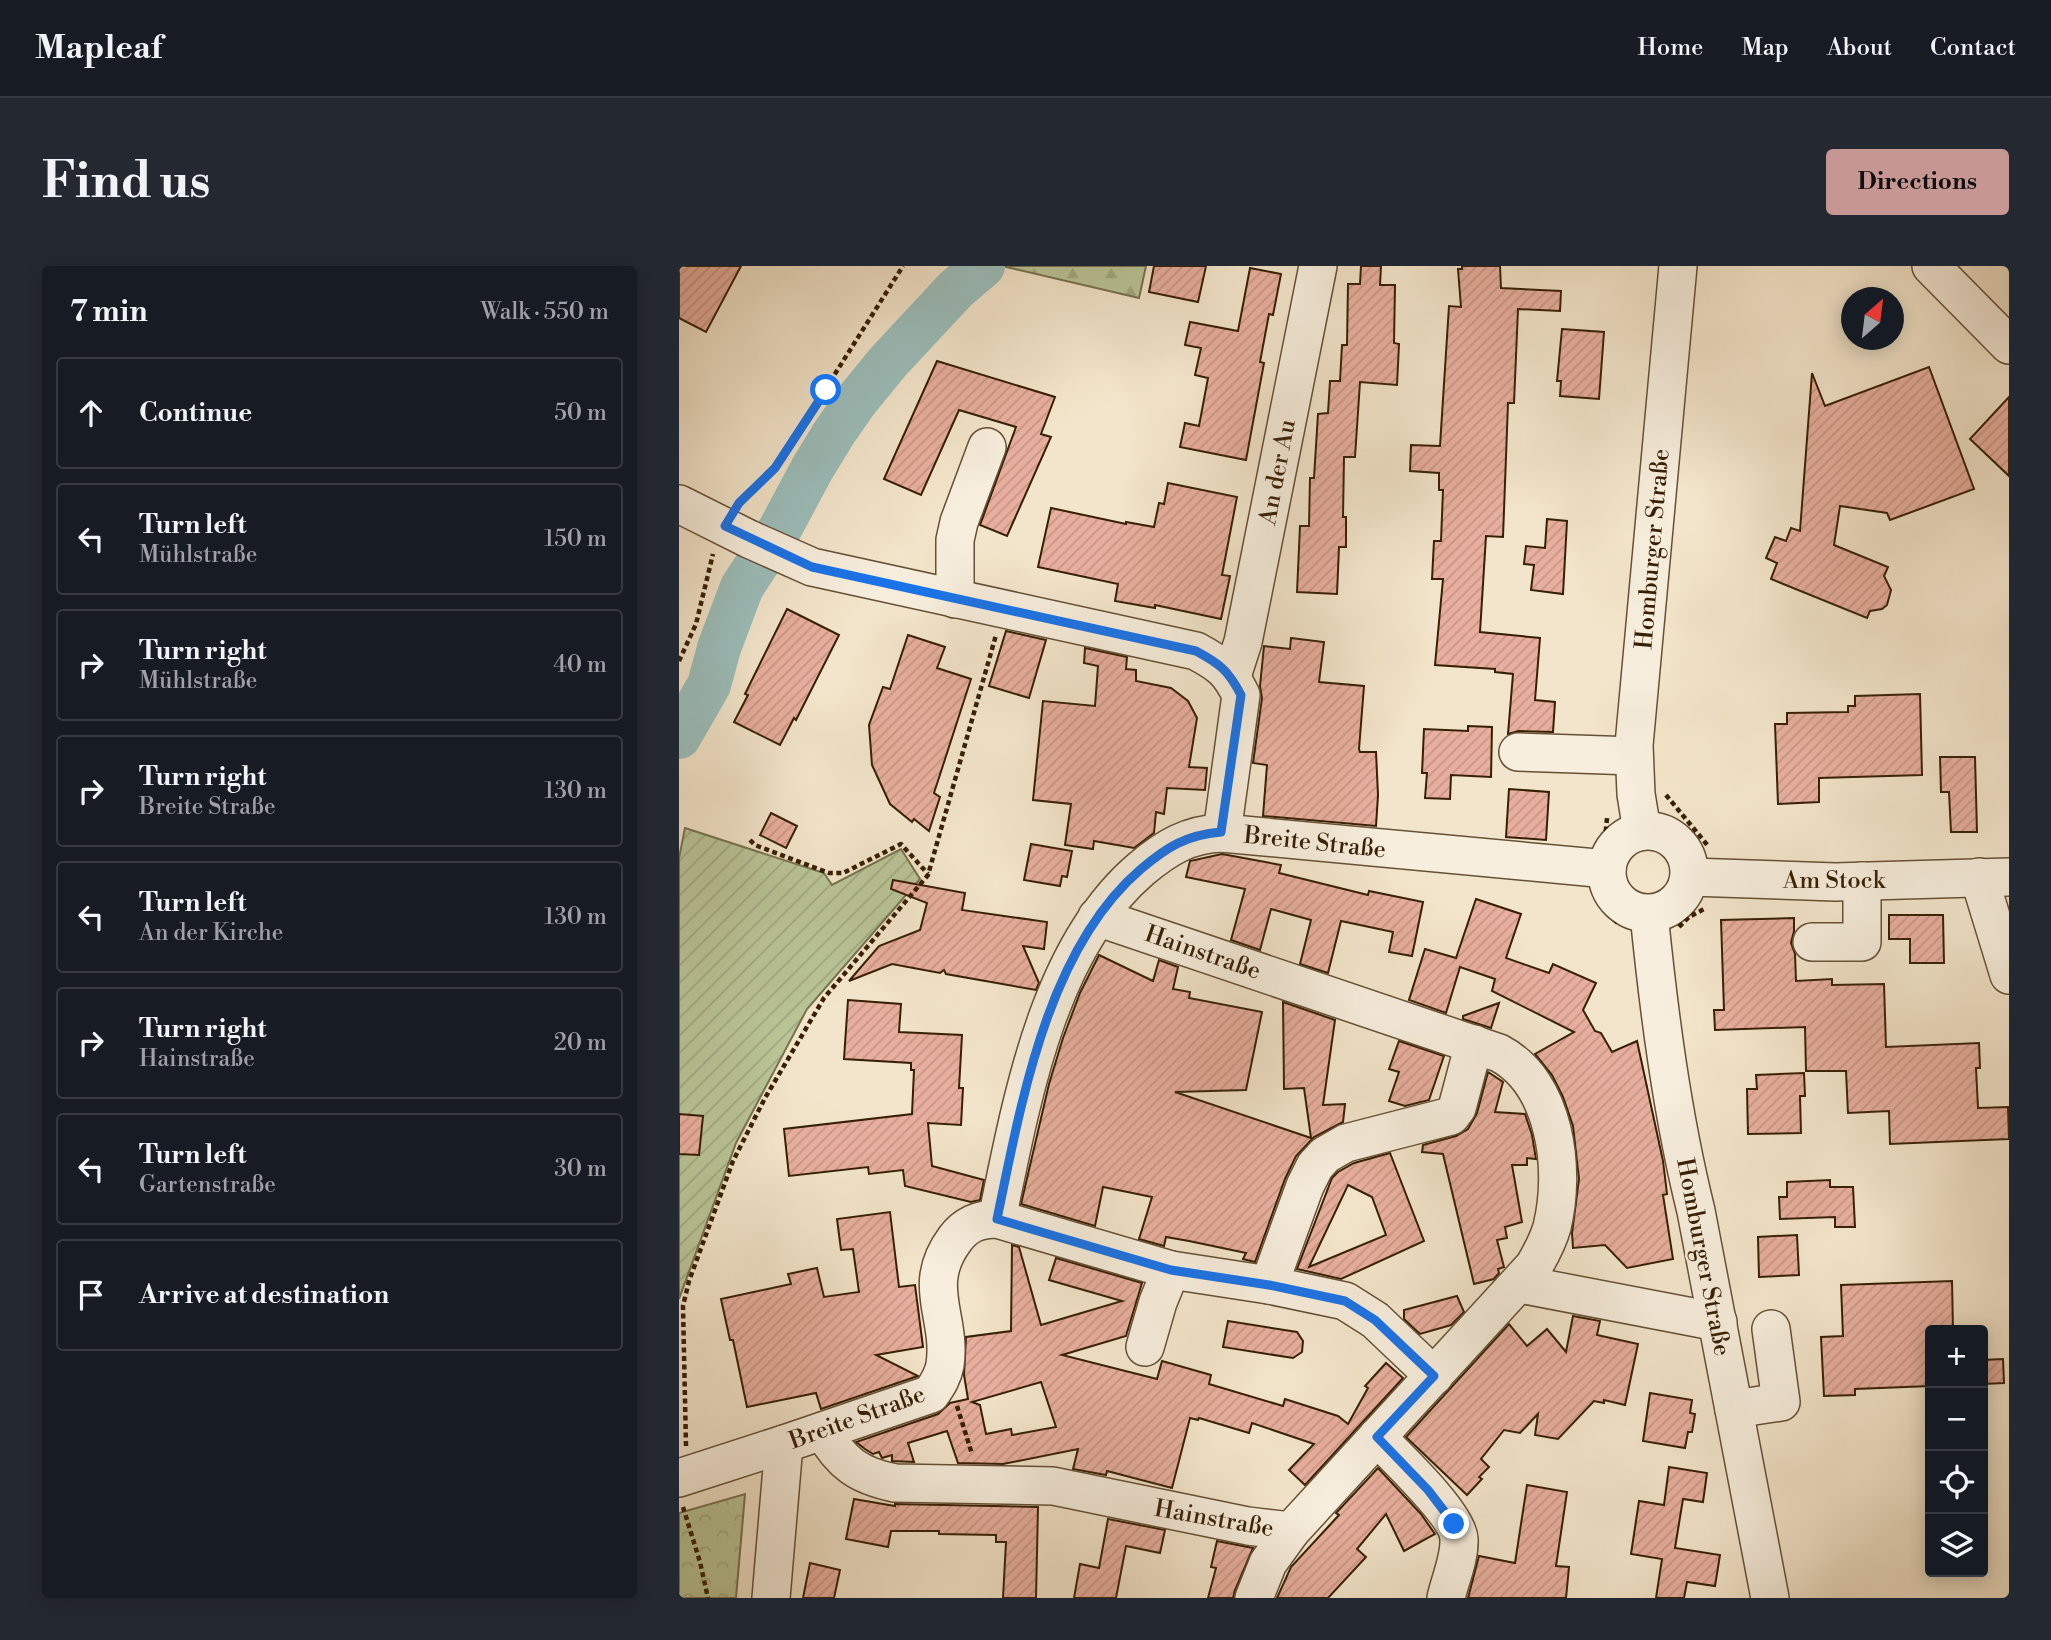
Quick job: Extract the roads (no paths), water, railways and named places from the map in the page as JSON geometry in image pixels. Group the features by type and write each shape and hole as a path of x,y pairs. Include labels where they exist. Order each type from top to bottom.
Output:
{"street":[{"name":"An der Au","path":"1231,676 1243,642 1318,266"},
{"name":"Homburger Straße","path":"1642,831 1634,756 1678,266"},
{"path":"1931,266 2009,345"},
{"path":"955,599 957,531 987,447"},
{"path":"679,504 812,567 1196,651 1219,663 1231,676 1241,695 1221,832"},
{"path":"1518,752 1634,756"},
{"path":"1642,831 1655,831 1675,840 1687,855 1690,877 1677,902 1665,910 1649,914 1635,911 1619,902 1611,889 1607,869 1615,846 1627,836 1642,831"},
{"name":"Breite Straße","path":"682,1483 784,1444 931,1394 942,1377 946,1353 937,1284 941,1262 966,1226 977,1221 997,1219 1015,1131 1044,1032 1065,975 1097,917 1131,877 1159,854 1192,836 1221,832 1607,869"},
{"name":"Am Stock","path":"1690,877 1862,881 1994,877 2009,975"},
{"path":"1812,943 1862,942 1862,881"},
{"name":"Homburger Straße","path":"1649,914 1658,996 1683,1155 1718,1322 1770,1598"},
{"name":"Hainstraße","path":"823,1431 835,1451 850,1466 868,1476 895,1483 1053,1486 1248,1526 1291,1531 1534,1266 1552,1227 1556,1207 1553,1128 1543,1102 1517,1063 1474,1044 1097,917"},
{"path":"1269,1285 1305,1186 1315,1166 1325,1154 1346,1143 1451,1116 1457,1108 1474,1044"},
{"path":"997,1219 1171,1270 1330,1296 1360,1309 1375,1320 1434,1376"},
{"path":"1145,1347 1171,1270"},
{"path":"1520,1284 1718,1322"},
{"path":"1734,1409 1781,1402 1771,1329"},
{"path":"1377,1437 1428,1490 1458,1532 1458,1548 1446,1598"},
{"path":"771,1598 784,1444"},
{"path":"1254,1598 1268,1563 1291,1531"}],"waterway":[{"path":"679,737 709,685 719,648 742,587 780,529 834,433 888,362 956,289 983,266"}]}
